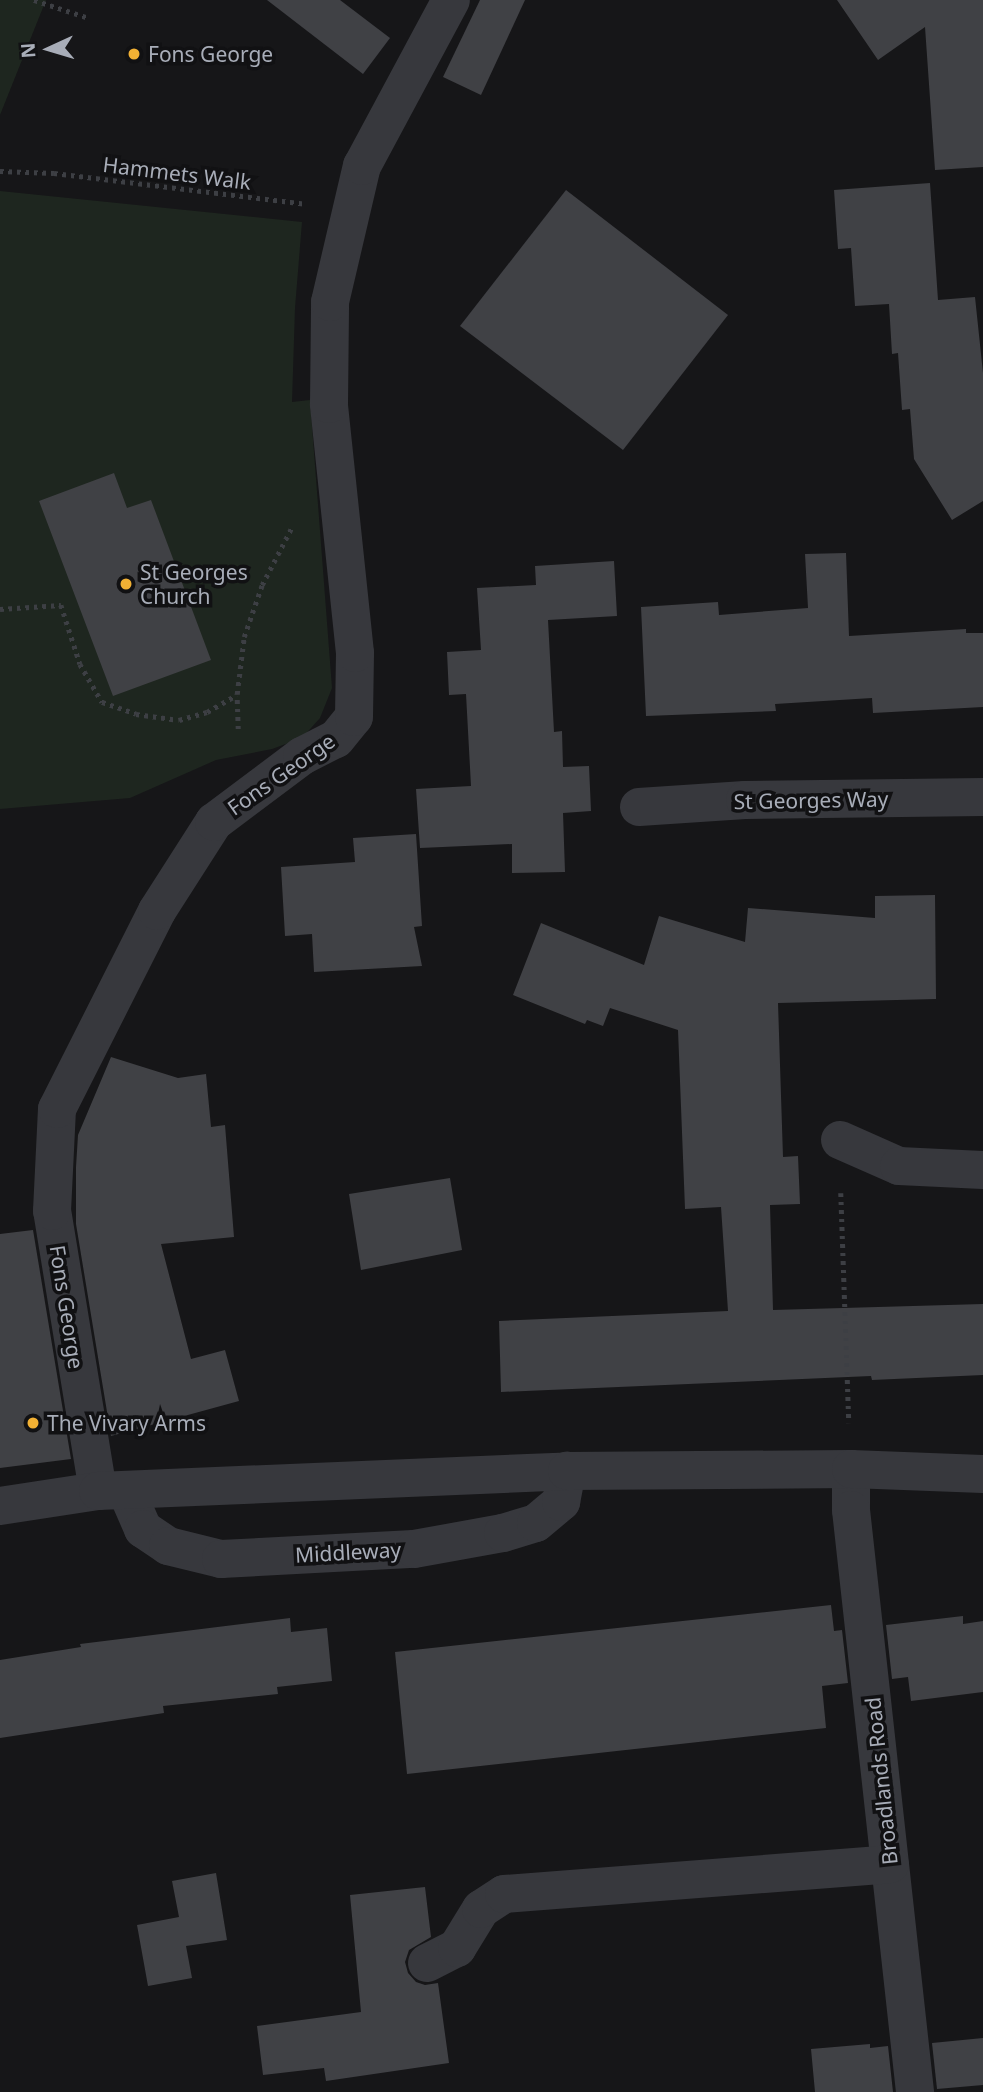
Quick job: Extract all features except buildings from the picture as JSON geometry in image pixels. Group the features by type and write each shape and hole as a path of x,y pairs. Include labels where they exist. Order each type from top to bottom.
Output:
{"street":[{"name":"Fons George","path":"112,1491 52,1212 57,1110 157,911 214,822 302,755 335,739 354,717 355,653 329,404 330,302 362,166 451,0"},
{"name":"St Georges Way","path":"639,807 746,800 983,797"},
{"path":"840,1140 899,1166 983,1170"},
{"path":"0,1506 112,1491 567,1471 851,1469 983,1474"},
{"name":"Broadlands Road","path":"851,1469 851,1510 915,2092"},
{"name":"Middleway","path":"112,1491 144,1530 168,1546 221,1559 414,1549 503,1533 536,1523 561,1502 567,1471"},
{"path":"427,1963 457,1948 481,1909 504,1894 890,1864"}],"path":[{"path":"34,0 86,17"},
{"name":"Hammets Walk","path":"0,171 54,173 351,209"},
{"path":"238,729 237,694 244,637 262,586 295,522"},
{"path":"0,609 61,605 80,664 103,702 125,710 179,720 207,712 237,694"},
{"path":"840,1140 851,1469"}],"shaded area":[{"path":"0,0 46,0 0,115"},
{"path":"0,191 302,222 295,308 292,402 310,400 332,688 320,718 302,738 272,749 216,760 130,798 0,809"}],"place":[{"name":"Fons George","path":"134,54"},
{"name":"St Georges Church","path":"126,584"},
{"name":"The Vivary Arms","path":"33,1423"}]}
